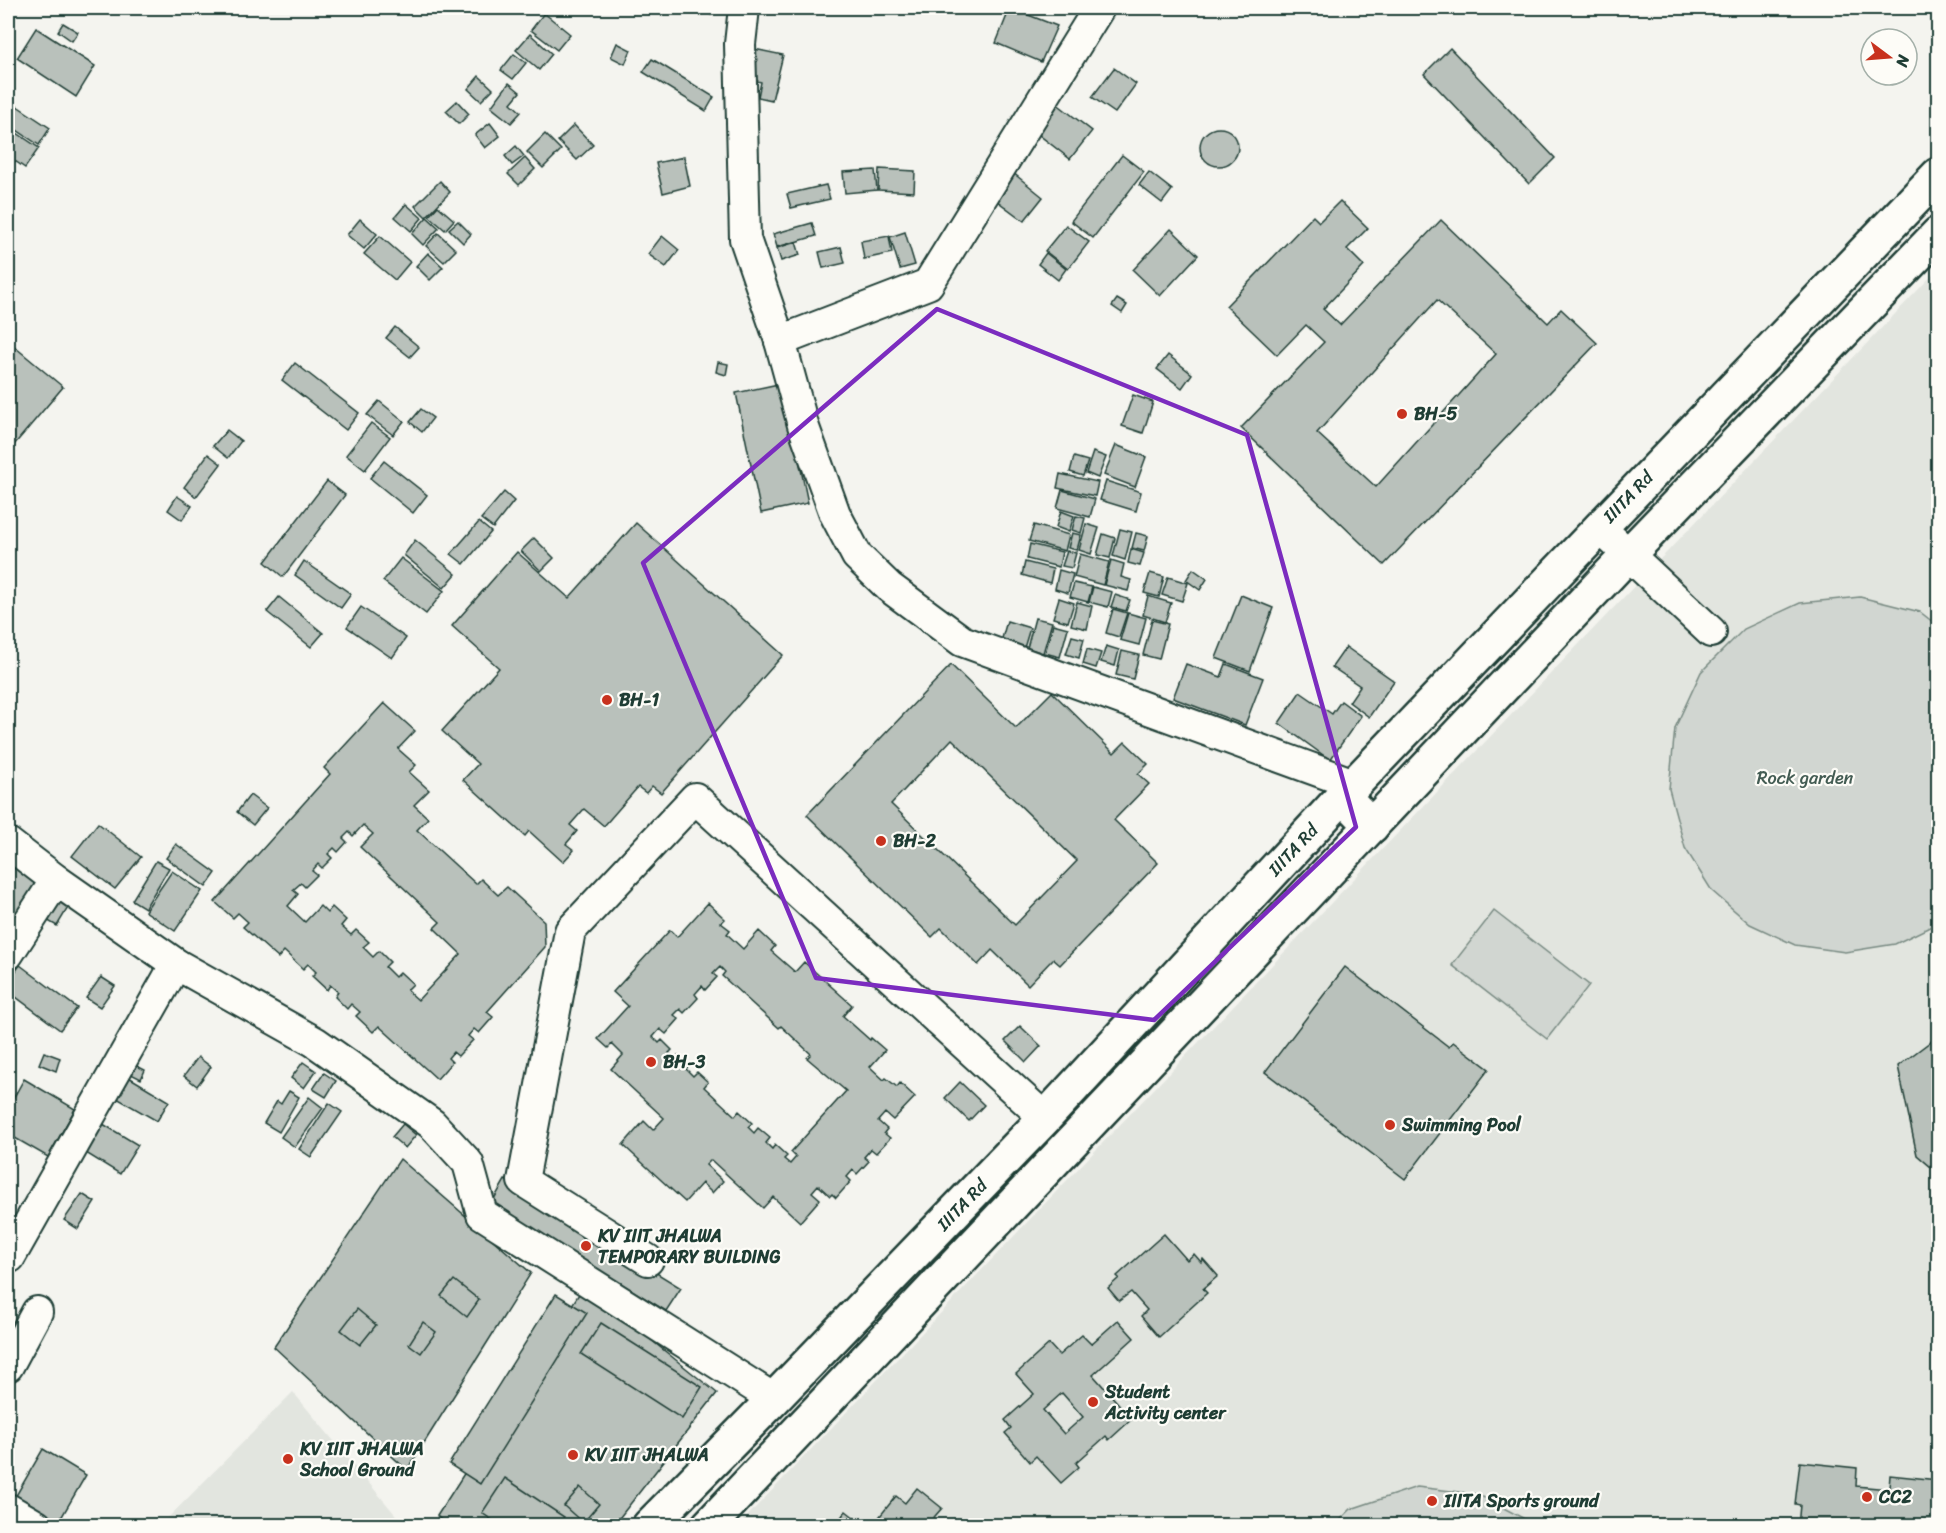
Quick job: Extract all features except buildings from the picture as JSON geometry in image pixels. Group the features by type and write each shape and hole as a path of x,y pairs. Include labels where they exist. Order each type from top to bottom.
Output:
{"main road":[{"name":"IIITA Rd","path":"649,1526 774,1400 1045,1118 1349,790 1938,175"},
{"name":"IIITA Rd","path":"708,1526 1628,555 1938,234"},
{"path":"1349,790 1372,826"},
{"path":"1045,1118 1068,1146"},
{"path":"774,1400 802,1427"}],"street":[{"path":"744,8 740,44 745,239 780,340 803,425 835,514 857,556 889,587 962,641 1349,790"},
{"path":"780,340 928,284 1099,8"},
{"path":"1599,527 1711,632"},
{"path":"648,1260 523,1181 570,931 695,798 1045,1118"},
{"path":"8,843 56,880 177,964 315,1042 432,1124 468,1163 482,1214 774,1400"},
{"path":"8,954 56,880"},
{"path":"10,1257 177,964"},
{"path":"8,1366 37,1312"},
{"path":"8,1509 38,1526"}],"highlighted area":[{"path":"937,309 1247,435 1356,827 1154,1020 816,978 643,563"}],"shaded area":[{"path":"1938,269 1938,1525 738,1526 1373,859"},
{"name":"KV IIIT JHALWA School Ground","path":"293,1392 404,1525 161,1525"}],"green space":[{"name":"Rock garden","path":"1860,597 1920,612 1938,626 1938,923 1895,944 1845,952 1795,945 1750,924 1712,891 1685,848 1669,789 1675,728 1701,672 1744,629 1800,603"},
{"path":"1494,911 1589,985 1547,1039 1452,965"},
{"name":"IIITA Sports ground","path":"1417,1487 1477,1494 1536,1525 1335,1525 1351,1509"}],"place":[{"name":"BH-5","path":"1402,414"},
{"name":"BH-1","path":"607,700"},
{"name":"BH-2","path":"881,841"},
{"name":"BH-3","path":"651,1062"},
{"name":"Swimming Pool","path":"1390,1125"},
{"name":"KV IIIT JHALWA TEMPORARY BUILDING","path":"586,1246"},
{"name":"Student Activity center","path":"1093,1402"},
{"name":"KV IIIT JHALWA","path":"573,1455"},
{"name":"KV IIIT JHALWA School Ground","path":"288,1459"},
{"name":"CC2","path":"1867,1497"},
{"name":"IIITA Sports ground","path":"1432,1501"}]}
